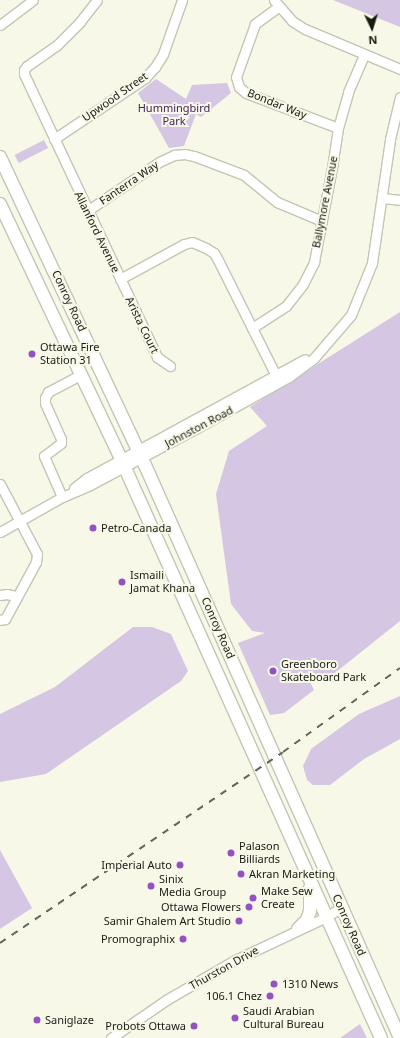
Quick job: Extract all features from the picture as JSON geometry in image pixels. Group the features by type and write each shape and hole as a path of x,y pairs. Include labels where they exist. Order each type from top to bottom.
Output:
{"main road":[{"name":"Conroy Road","path":"0,157 140,454 400,1038"},
{"name":"Conroy Road","path":"0,204 68,344 123,463 381,1038"},
{"path":"68,344 85,336"},
{"path":"298,929 306,920 311,907 309,877"}],"street":[{"path":"0,25 33,0"},
{"name":"Allanford Avenue","path":"97,0 65,37 24,70 26,80 87,211 120,279 184,244 192,242 199,243 214,253 278,379"},
{"name":"Upwood Street","path":"54,140 145,78 156,67 163,54 182,0"},
{"path":"276,3 292,21 305,29 400,70"},
{"name":"Bondar Way","path":"276,3 255,24 236,77 239,87 246,93 338,128"},
{"name":"Ballymore Avenue","path":"252,328 286,306 303,284 314,262 338,128 348,92 364,55"},
{"name":"Johnston Road","path":"0,532 62,497 87,478 123,463 278,379 303,360 328,344 350,315 364,285 372,263 390,139 400,98"},
{"name":"Fanterra Way","path":"87,211 159,162 174,155 185,154 244,175 277,202 322,221"},
{"path":"382,198 400,200"},
{"name":"Arista Court","path":"120,279 157,357 170,366"},
{"path":"62,497 44,456 61,444 61,439 45,404 45,398 48,392 82,374"},
{"path":"0,484 18,522 37,554 36,562 16,596 5,619 0,620"},
{"path":"0,595 6,594 16,596"},
{"name":"Thurston Drive","path":"111,1038 166,1000 235,960 326,917 342,907"}],"green space":[{"path":"333,0 400,0 400,27"},
{"name":"Hummingbird Park","path":"156,79 186,99 192,85 227,83 231,93 201,117 196,114 184,146 169,148 138,93"},
{"path":"44,140 48,148 19,163 15,155"},
{"path":"400,312 400,621 331,676 310,682 314,690 284,713 270,715 238,643 265,633 252,631 231,604 216,494 229,451 267,426 250,407"},
{"path":"133,627 152,627 171,634 188,671 181,681 46,774 0,782 0,714 55,687"},
{"path":"400,696 400,739 364,759 330,785 313,785 307,780 303,766 311,749 359,714"},
{"path":"0,850 32,908 0,929"},
{"path":"360,1024 367,1038 340,1038"}],"railway":[{"path":"0,943 283,752 400,668"}],"place":[{"name":"Ottawa Fire Station 31","path":"32,354"},
{"name":"Petro-Canada","path":"93,528"},
{"name":"Ismaili Jamat Khana","path":"122,582"},
{"name":"Greenboro Skateboard Park","path":"273,671"},
{"name":"Palason Billiards","path":"231,853"},
{"name":"Imperial Auto","path":"180,865"},
{"name":"Akran Marketing","path":"241,874"},
{"name":"Sinix Media Group","path":"151,886"},
{"name":"Make Sew Create","path":"253,898"},
{"name":"Ottawa Flowers","path":"249,907"},
{"name":"Samir Ghalem Art Studio","path":"239,921"},
{"name":"Promographix","path":"183,939"},
{"name":"1310 News","path":"274,984"},
{"name":"106.1 Chez","path":"270,996"},
{"name":"Saudi Arabian Cultural Bureau","path":"235,1018"},
{"name":"Saniglaze","path":"37,1020"},
{"name":"Probots Ottawa","path":"194,1026"}]}
